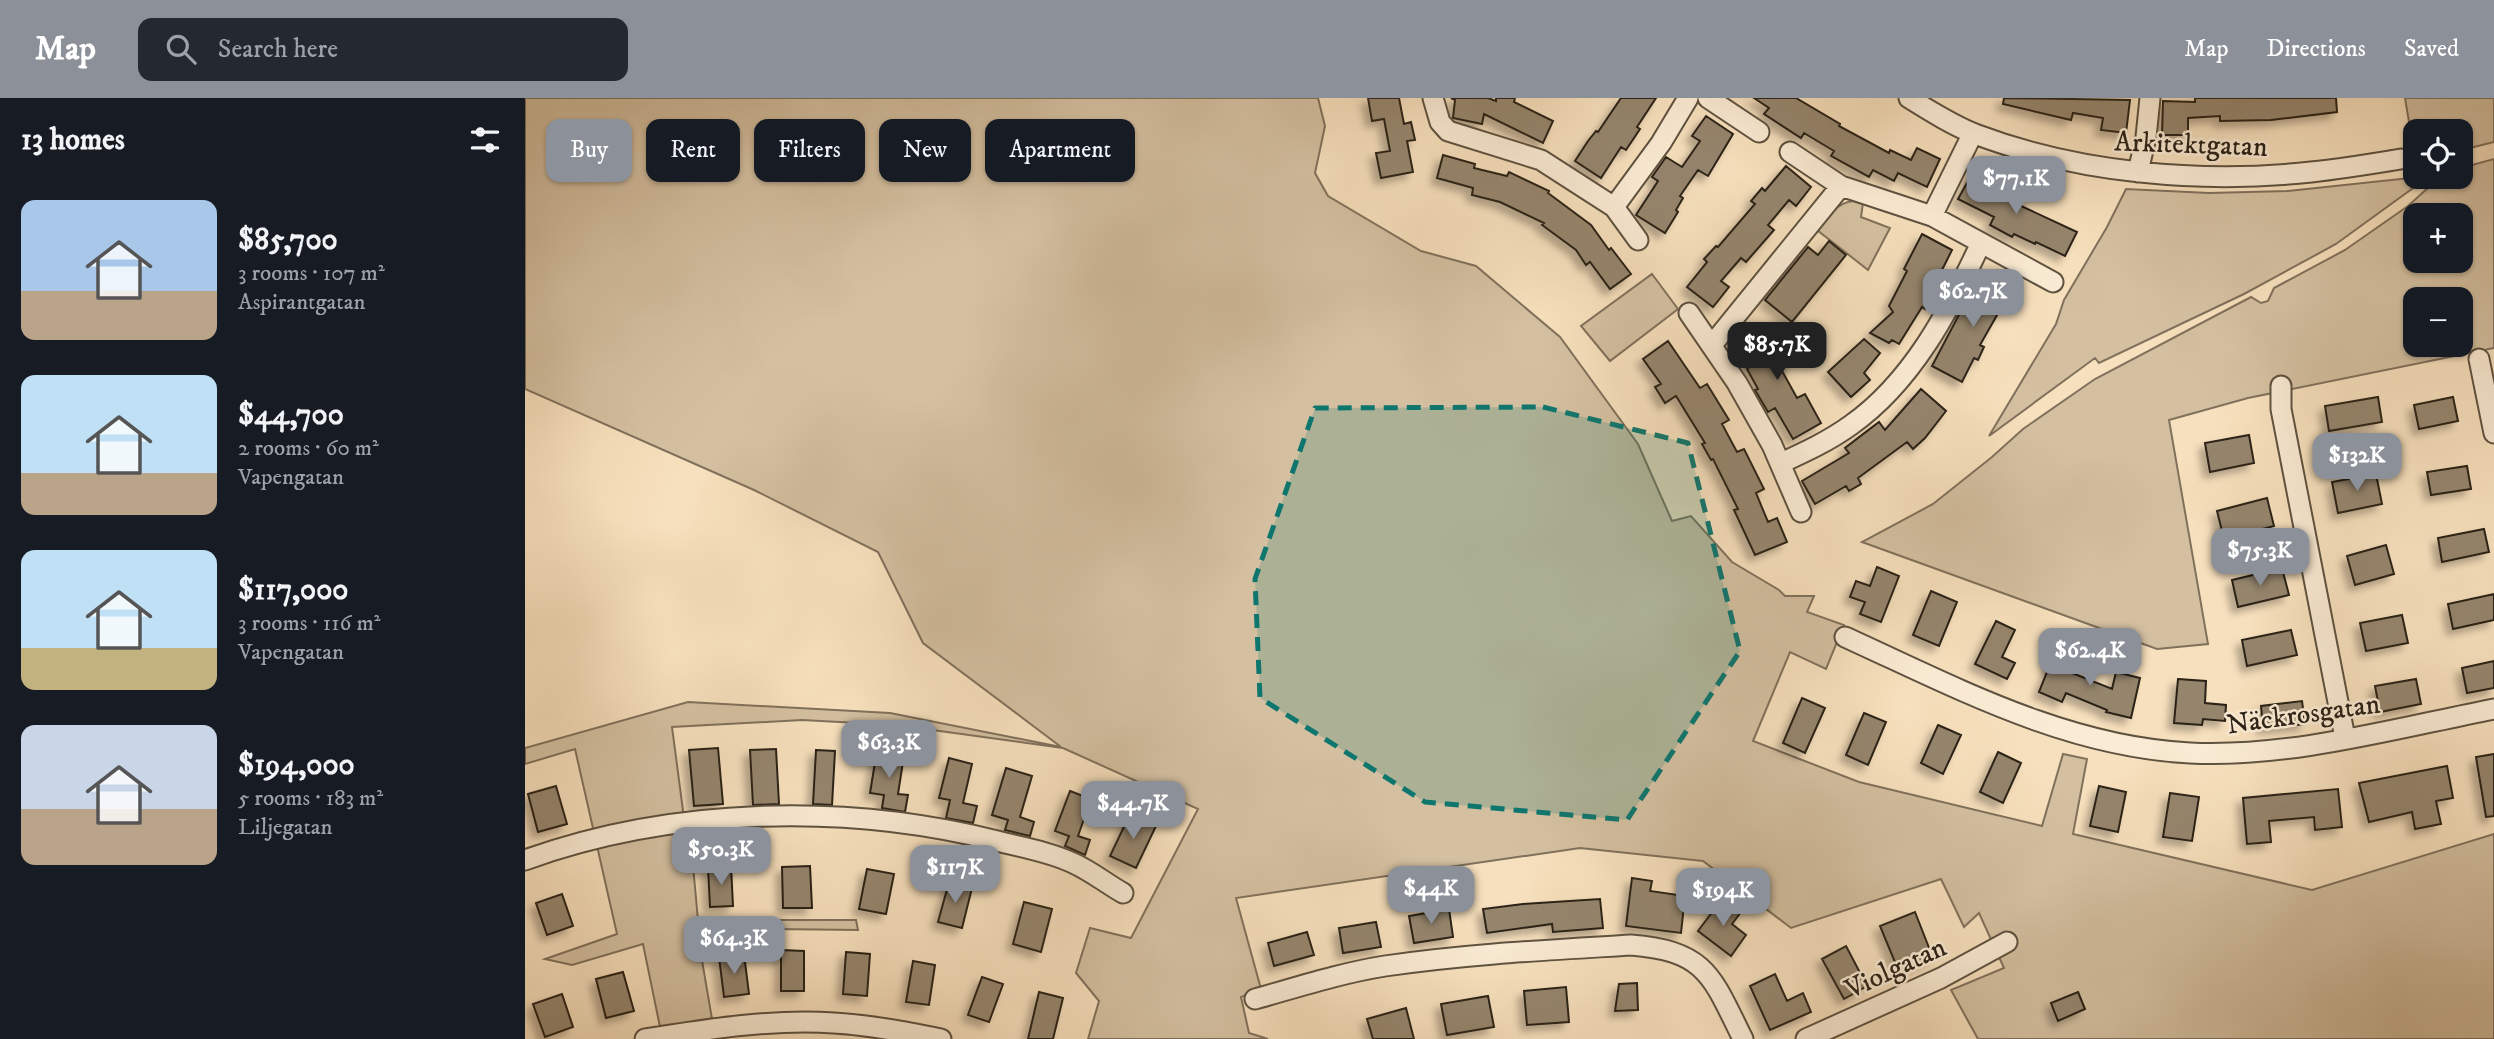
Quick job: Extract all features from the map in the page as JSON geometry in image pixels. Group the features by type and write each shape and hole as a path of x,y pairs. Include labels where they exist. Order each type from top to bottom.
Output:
{"street":[{"path":"1433,98 1436,113 1447,131 1541,160 1614,207 1638,240"},
{"path":"1614,207 1661,143 1688,98"},
{"path":"1708,98 1759,132"},
{"name":"Arkitektgatan","path":"1909,98 1973,133 2038,155 2085,166 2138,172 2230,176 2296,173 2401,159"},
{"path":"2138,172 2146,137 2150,98"},
{"path":"1932,216 1973,133"},
{"path":"1790,152 1841,186 1932,216 1980,245 2053,282"},
{"path":"1712,345 1841,186"},
{"path":"1781,463 1825,442 1851,425 1898,383 1925,346 1964,280 1980,245"},
{"path":"1689,313 1743,393 1781,463 1801,512"},
{"path":"2479,359 2494,433"},
{"path":"2281,386 2281,409 2345,738"},
{"name":"Näckrosgatan","path":"1845,637 2021,715 2111,743 2190,753 2271,750 2494,709"},
{"path":"525,860 594,840 683,823 771,816 863,818 946,828 1019,847 1073,863 1123,893"},
{"name":"Violgatan","path":"1807,1039 1941,978 2007,942"},
{"path":"1255,999 1384,966 1497,953 1632,945 1671,950 1696,963 1718,988 1743,1039"},
{"path":"645,1039 715,1027 822,1023 897,1030 941,1039"}],"highlighted area":[{"path":"1543,407 1688,443 1740,651 1627,820 1425,802 1260,698 1255,579 1315,408"}],"shaded area":[{"path":"525,98 1318,98 1325,126 1315,173 1328,196 1421,251 1476,266 1560,337 1638,444 1672,521 1691,516 1732,562 1785,596 1814,596 1807,612 1844,625 1826,669 1790,652 1753,741 1859,782 2042,826 2063,754 2087,759 2073,834 2312,890 2494,834 2494,1039 1978,1039 1951,990 2004,968 1979,913 1964,927 1941,879 1791,928 1703,861 1580,848 1236,898 1261,989 1241,997 1249,1033 1268,1039 1088,1039 1099,1001 1076,973 1090,928 1131,938 1198,809 1063,748 896,725 802,720 672,727 684,818 691,844 698,920 856,920 858,930 772,929 698,937 712,1019 660,1027 643,944 572,965 545,959 617,934 575,749 525,764 525,748 688,702 890,713 1061,747 923,643 878,552 754,490 525,389"},
{"path":"2405,98 2494,98 2494,142 2473,147 2473,119 2408,119"},
{"path":"2494,159 2494,348 2473,352 2473,287 2403,287 2403,357 2450,357 2248,398 2169,420 2208,644 2157,649 1862,542 1933,504 2023,429 2095,379 2251,297 2261,303 2268,301 2274,288 2345,250 2403,209 2403,273 2473,273 2473,203 2411,203 2427,189 2473,189 2473,165"},
{"path":"2403,179 2403,189 2412,189 2336,244 2244,294 2099,363 2095,358 1989,436 2056,324 2064,300 2126,189 2209,193 2288,191"},
{"path":"1853,201 1863,203 1861,217 1890,228 1868,270 1817,230 1837,208"},
{"path":"1652,274 1678,309 1610,361 1581,326"}],"building":[{"path":"1368,98 1399,98 1404,124 1411,122 1415,140 1407,141 1413,172 1381,178 1376,153 1390,151 1384,119 1372,121"},
{"path":"1451,98 1488,98 1496,101 1496,98 1515,98 1514,102 1553,121 1543,143 1484,114 1482,124 1453,118 1455,100"},
{"path":"1621,98 1656,98 1626,150 1621,147 1601,178 1575,161"},
{"path":"1754,98 1796,98 1840,124 1839,126 1889,153 1890,150 1911,160 1917,148 1940,159 1927,187 1898,173 1894,181 1873,170 1869,177 1831,156 1834,151 1804,133 1801,138 1764,114 1769,108"},
{"path":"2004,98 2130,100 2126,133 2101,130 2103,118 2073,113 2071,120 2003,104"},
{"path":"2195,98 2336,98 2337,112 2271,120 2220,121 2220,116 2188,118 2188,135 2162,135 2163,101 2195,102"},
{"path":"1706,116 1733,134 1708,176 1698,170 1680,196 1683,198 1676,210 1678,212 1665,233 1636,215 1658,181 1652,177 1666,157 1682,167 1700,141 1692,136"},
{"path":"1443,155 1475,164 1474,168 1507,176 1509,172 1549,191 1548,193 1591,225 1631,274 1610,289 1590,262 1586,265 1576,250 1542,225 1544,223 1500,202 1472,195 1473,188 1437,178"},
{"path":"1786,166 1811,187 1796,206 1789,200 1768,225 1774,230 1746,262 1741,258 1721,281 1729,287 1713,307 1687,287 1707,262 1704,259 1718,247 1755,204 1751,201 1762,188 1765,191"},
{"path":"1973,172 2008,190 2004,198 2077,232 2065,256 2014,234 2012,237 1990,225 1994,217 1958,199"},
{"path":"1922,234 1952,250 1925,309 1922,307 1899,344 1892,340 1889,343 1870,333 1893,312 1889,306"},
{"path":"1829,241 1846,255 1792,322 1765,300 1808,247 1818,255"},
{"path":"1998,270 2017,280 1980,345 1984,347 1978,360 1974,358 1962,382 1932,366 1963,307 1972,312"},
{"path":"1770,324 1792,363 1781,369 1797,398 1805,394 1821,423 1793,439 1775,408 1768,412 1755,390 1758,389 1747,369 1751,366 1738,344"},
{"path":"1864,339 1880,353 1864,373 1870,380 1851,397 1828,372"},
{"path":"1668,341 1700,388 1707,384 1729,420 1722,424 1737,452 1744,449 1764,489 1756,493 1768,522 1777,518 1787,542 1755,555 1734,510 1738,509 1713,459 1711,460 1702,444 1705,443 1676,396 1665,403 1655,387 1661,384 1643,359"},
{"path":"1921,389 1946,411 1925,438 1913,449 1907,442 1858,478 1861,484 1849,491 1846,486 1815,504 1802,481 1849,453 1845,448 1879,422 1885,430"},
{"path":"2378,397 2382,422 2329,431 2325,406"},
{"path":"2453,397 2458,421 2419,429 2414,405"},
{"path":"2249,435 2254,463 2210,472 2205,443"},
{"path":"2467,466 2471,489 2431,495 2427,472"},
{"path":"2376,474 2382,504 2338,513 2332,482"},
{"path":"2267,498 2274,526 2224,539 2217,511"},
{"path":"2484,529 2489,552 2442,562 2438,538"},
{"path":"2386,545 2394,574 2355,585 2347,556"},
{"path":"1877,567 1899,576 1881,622 1860,614 1865,602 1850,597 1856,581 1870,586"},
{"path":"2282,568 2289,595 2238,607 2232,580"},
{"path":"1931,591 1957,602 1939,646 1913,635"},
{"path":"2494,594 2494,620 2453,629 2448,604"},
{"path":"2402,615 2408,643 2366,651 2360,623"},
{"path":"1996,621 2015,630 2002,657 2015,663 2007,679 1975,664"},
{"path":"2291,630 2297,655 2247,666 2242,640"},
{"path":"2055,652 2076,661 2072,673 2112,689 2116,672 2140,678 2131,718 2106,712 2107,710 2066,693 2062,702 2039,692"},
{"path":"2494,661 2494,688 2467,693 2462,668"},
{"path":"2178,679 2206,681 2205,703 2226,705 2225,721 2203,719 2202,725 2174,723"},
{"path":"2416,679 2421,704 2380,712 2375,686"},
{"path":"1802,698 1825,708 1805,753 1783,743"},
{"path":"2302,701 2305,724 2263,728 2261,706"},
{"path":"1864,713 1886,722 1868,765 1846,755"},
{"path":"1938,725 1961,735 1943,774 1921,763"},
{"path":"718,748 723,804 694,806 689,750"},
{"path":"776,749 779,804 753,805 750,750"},
{"path":"816,750 835,751 832,805 813,804"},
{"path":"877,750 904,755 898,794 908,795 905,812 882,808 884,795 870,793"},
{"path":"1998,752 2021,763 2003,803 1980,792"},
{"path":"2494,754 2494,816 2486,817 2476,757"},
{"path":"949,758 972,764 963,803 977,806 973,823 946,818 950,800 939,798"},
{"path":"2447,766 2453,798 2436,801 2441,824 2415,829 2412,812 2369,822 2359,783"},
{"path":"1006,768 1032,776 1020,817 1034,822 1030,836 1005,830 1008,820 992,815"},
{"path":"556,786 567,824 538,832 528,794"},
{"path":"2099,786 2126,792 2118,832 2090,826"},
{"path":"2338,789 2342,827 2315,830 2314,817 2269,821 2271,842 2247,844 2243,798"},
{"path":"1070,791 1091,799 1078,836 1090,840 1085,855 1065,846 1069,836 1055,831"},
{"path":"2170,793 2199,797 2192,841 2163,837"},
{"path":"1130,814 1156,826 1136,868 1110,856"},
{"path":"731,866 733,906 710,907 708,867"},
{"path":"810,866 812,908 783,908 782,867"},
{"path":"867,869 894,874 886,914 859,909"},
{"path":"1632,878 1652,881 1650,891 1685,896 1681,933 1626,926"},
{"path":"949,882 972,888 962,928 938,922"},
{"path":"562,894 573,926 547,935 536,903"},
{"path":"1600,899 1603,928 1553,932 1552,924 1487,933 1483,909"},
{"path":"1722,899 1741,912 1732,924 1746,935 1731,956 1698,931"},
{"path":"1024,902 1052,909 1041,952 1013,944"},
{"path":"1449,909 1453,937 1414,943 1409,916"},
{"path":"1915,912 1933,958 1899,972 1880,926"},
{"path":"1376,922 1381,947 1343,953 1339,928"},
{"path":"1307,932 1314,955 1274,966 1268,943"},
{"path":"1846,946 1867,986 1844,999 1822,959"},
{"path":"781,950 804,951 804,991 781,991"},
{"path":"846,952 870,954 867,996 843,994"},
{"path":"744,954 749,994 724,997 719,957"},
{"path":"913,961 935,965 929,1005 906,1002"},
{"path":"623,972 634,1011 606,1018 596,979"},
{"path":"1775,974 1787,1001 1803,993 1811,1012 1770,1030 1750,986"},
{"path":"982,977 1003,984 989,1022 968,1015"},
{"path":"1637,983 1638,1010 1615,1011 1619,984"},
{"path":"1566,987 1569,1022 1527,1025 1524,991"},
{"path":"1039,992 1063,998 1053,1039 1028,1039"},
{"path":"2078,992 2085,1009 2058,1021 2051,1003"},
{"path":"562,994 573,1027 545,1037 533,1004"},
{"path":"1488,996 1494,1027 1447,1035 1441,1004"},
{"path":"1406,1008 1414,1039 1373,1039 1367,1019"}]}
